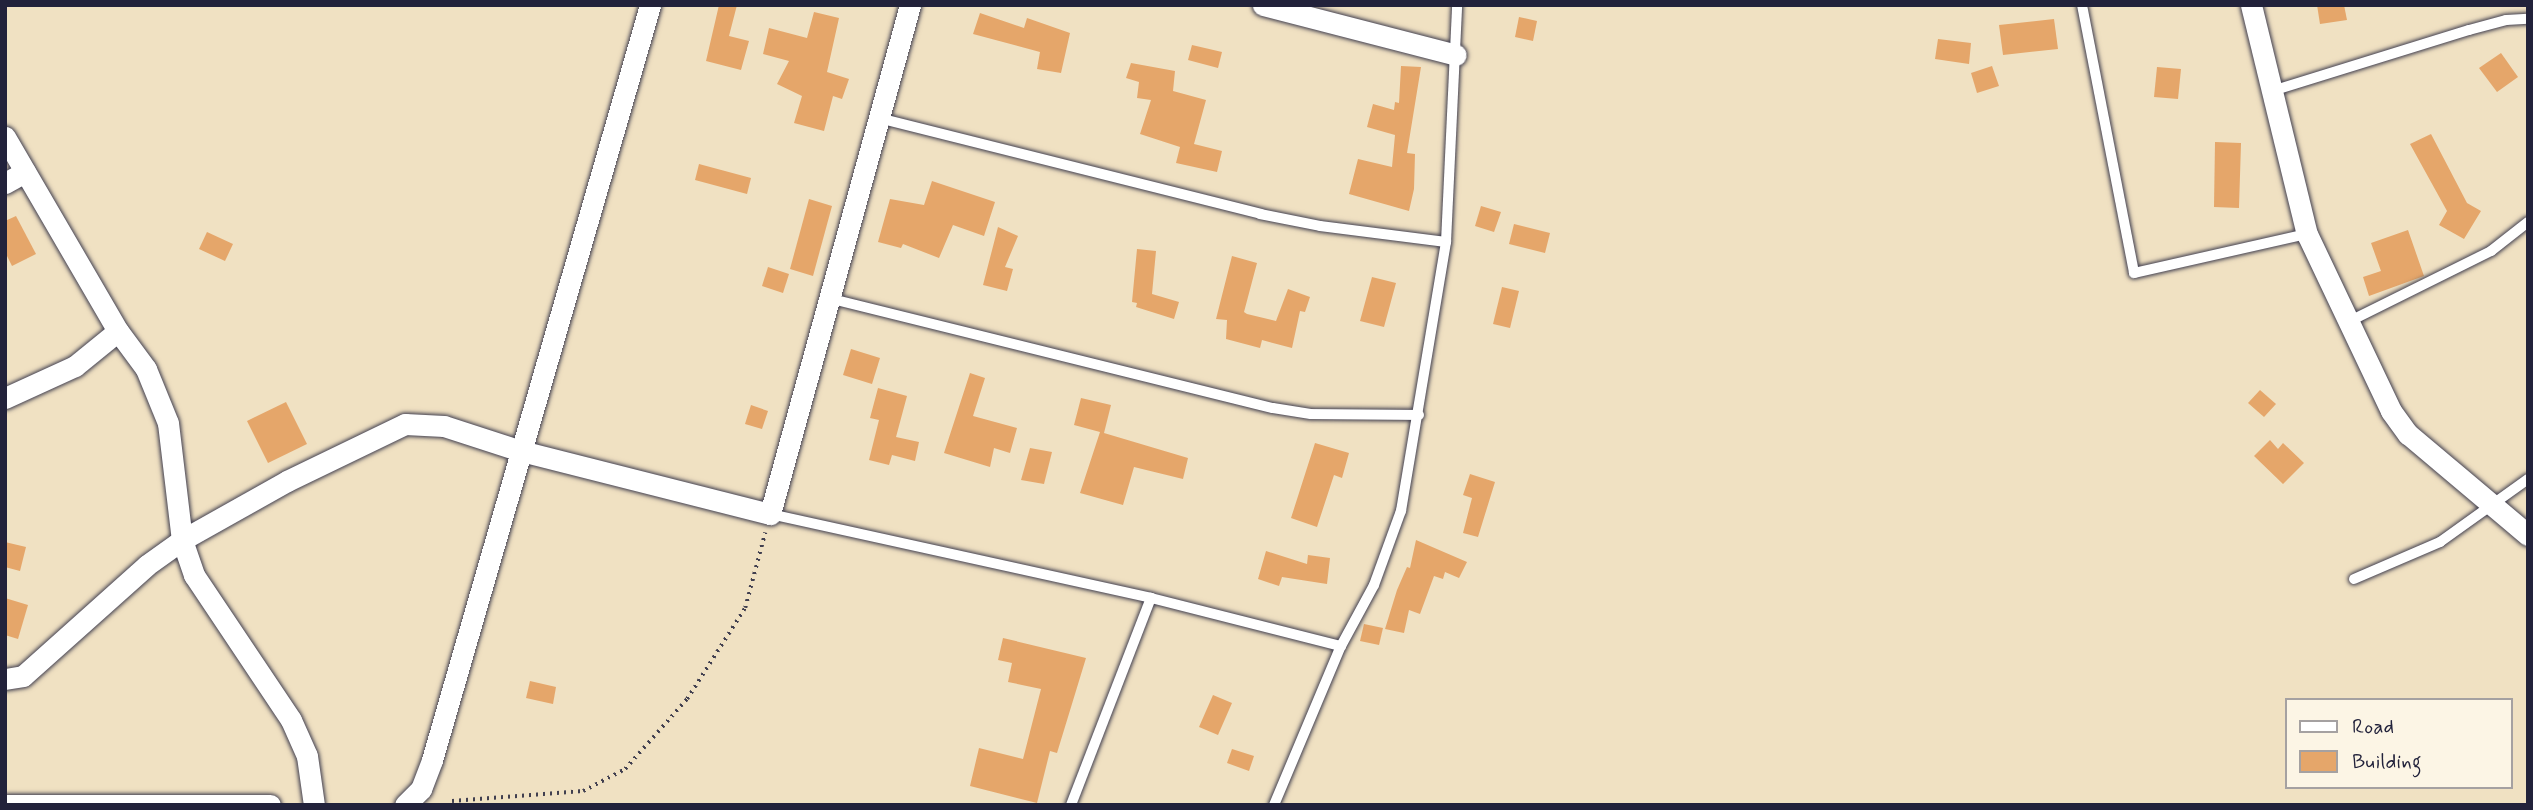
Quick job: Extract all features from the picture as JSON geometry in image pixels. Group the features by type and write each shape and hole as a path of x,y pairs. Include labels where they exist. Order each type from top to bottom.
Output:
{"street":[{"path":"405,805 421,789 432,760 650,5"},
{"path":"5,679 23,676 147,565 182,540 287,481 405,424 444,426 521,450 770,514 910,5"},
{"path":"1263,5 1456,55"},
{"path":"2251,5 2307,234 2391,411 2408,433 2491,507 2528,535"},
{"path":"5,137 118,331 146,369 168,423 182,540 194,575 291,719 307,756 314,805"},
{"path":"5,183 24,173"},
{"path":"5,398 75,366 118,331"},
{"path":"7,805 270,805"}],"lane":[{"path":"1273,805 1341,646 1374,585 1401,511 1446,242 1457,5"},
{"path":"2082,5 2134,272 2307,234"},
{"path":"2272,91 2469,30 2506,20 2528,19"},
{"path":"878,118 1259,214 1320,226 1446,242"},
{"path":"2348,322 2491,251 2528,222"},
{"path":"828,298 1273,408 1311,414 1419,415"},
{"path":"2354,579 2440,542 2528,479"},
{"path":"770,514 1151,598 1341,646"},
{"path":"1071,805 1151,598"}],"path":[{"path":"452,801 583,791 625,769 687,699 745,608 770,514"}],"building":[{"path":"719,5 737,5 729,36 749,41 741,70 706,61"},
{"path":"2317,5 2344,5 2347,20 2320,24"},
{"path":"814,12 839,18 827,72 849,79 842,99 833,96 824,131 794,123 802,96 777,84 789,61 763,54 769,28 807,38"},
{"path":"980,13 1024,28 1027,18 1070,33 1061,73 1037,69 1040,52 973,34"},
{"path":"1519,17 1537,21 1533,41 1515,37"},
{"path":"2054,19 2058,49 2003,55 1999,25"},
{"path":"1938,39 1971,43 1969,64 1935,59"},
{"path":"1192,45 1222,52 1218,68 1188,60"},
{"path":"2501,53 2518,77 2497,92 2479,68"},
{"path":"1131,63 1175,71 1173,91 1206,100 1194,144 1222,151 1217,172 1176,163 1180,147 1140,134 1151,100 1137,98 1139,82 1126,78"},
{"path":"1401,66 1421,67 1407,153 1415,154 1414,189 1409,211 1349,194 1358,159 1392,167 1395,135 1367,127 1373,104 1394,110 1395,102 1399,103"},
{"path":"1992,66 1999,86 1977,93 1971,73"},
{"path":"2157,67 2181,69 2178,99 2154,97"},
{"path":"2431,134 2467,203 2481,211 2464,239 2439,225 2447,211 2410,144"},
{"path":"2215,142 2241,143 2239,208 2214,207"},
{"path":"699,164 751,178 747,194 695,180"},
{"path":"932,181 995,202 984,236 953,225 939,258 903,244 901,248 878,242 890,199 924,205"},
{"path":"809,199 832,206 813,276 790,269"},
{"path":"1481,206 1501,212 1494,232 1475,226"},
{"path":"16,216 36,254 12,266 5,252 5,221"},
{"path":"1514,224 1550,233 1545,253 1509,244"},
{"path":"998,227 1018,236 1005,267 1013,269 1007,291 983,285"},
{"path":"2408,230 2424,276 2369,296 2363,277 2381,271 2371,243"},
{"path":"207,232 233,244 225,261 199,249"},
{"path":"1137,249 1156,251 1152,294 1179,302 1174,319 1136,307 1137,303 1132,302"},
{"path":"1232,256 1257,263 1244,312 1247,314 1276,321 1288,289 1310,297 1305,312 1300,311 1292,348 1262,340 1260,348 1226,339 1227,320 1216,319"},
{"path":"768,267 789,274 783,293 762,286"},
{"path":"1372,277 1396,283 1384,327 1360,321"},
{"path":"1502,287 1519,291 1510,328 1493,324"},
{"path":"851,349 880,358 872,384 843,375"},
{"path":"970,373 985,378 973,416 1017,428 1010,453 994,448 990,467 944,453"},
{"path":"878,388 907,396 896,437 919,442 915,461 892,455 889,465 869,460 879,420 870,418"},
{"path":"2260,390 2276,404 2264,417 2248,403"},
{"path":"1081,398 1111,405 1104,433 1188,458 1183,479 1134,467 1123,505 1080,493 1100,432 1074,425"},
{"path":"286,402 307,444 268,463 247,421"},
{"path":"751,405 768,411 762,429 745,424"},
{"path":"2270,440 2278,449 2283,443 2304,463 2283,484 2254,456"},
{"path":"1315,443 1349,453 1342,478 1334,475 1317,527 1291,518"},
{"path":"1030,448 1052,452 1044,484 1021,480"},
{"path":"1470,474 1495,482 1478,537 1463,533 1472,498 1463,495"},
{"path":"1416,540 1467,562 1459,578 1445,572 1443,579 1434,576 1420,614 1409,610 1404,633 1385,629 1397,590 1407,567 1410,568"},
{"path":"5,542 26,547 20,571 5,567"},
{"path":"1266,551 1307,564 1308,555 1330,558 1327,584 1282,577 1279,586 1258,579"},
{"path":"5,598 28,605 18,639 5,635"},
{"path":"1364,624 1383,628 1379,645 1360,641"},
{"path":"1003,638 1086,658 1057,753 1050,751 1037,803 970,786 979,748 1023,759 1041,689 1008,682 1012,663 998,660"},
{"path":"530,681 556,687 553,704 526,698"},
{"path":"1213,695 1232,703 1218,735 1199,727"},
{"path":"1232,749 1254,756 1249,771 1227,763"}]}
